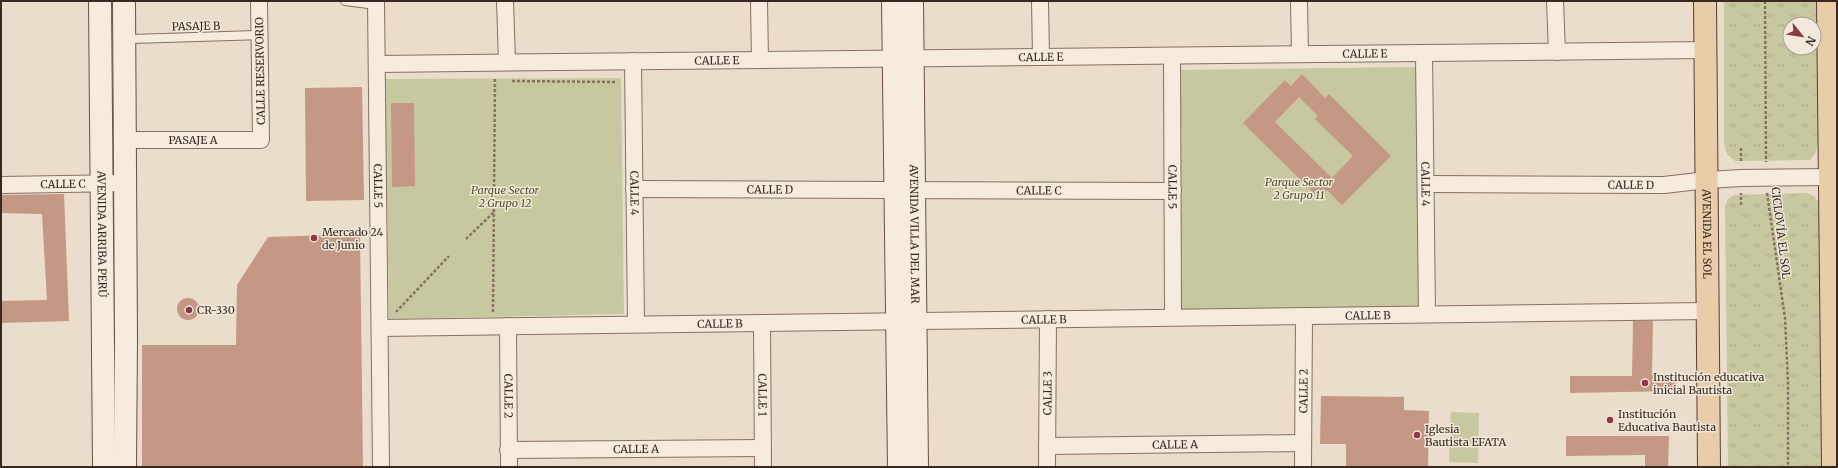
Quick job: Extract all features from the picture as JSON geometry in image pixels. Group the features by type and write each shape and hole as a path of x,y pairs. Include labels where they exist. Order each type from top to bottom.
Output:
{"main road":[{"name":"AVENIDA EL SOL","path":"1705,1 1709,467"},
{"path":"1828,1 1833,50 1833,467"}],"street":[{"name":"AVENIDA ARRIBA PERÚ","path":"100,1 104,467"},
{"name":"AVENIDA ARRIBA PERÚ","path":"124,1 125,467"},
{"name":"CALLE RESERVORIO","path":"259,1 261,140"},
{"path":"501,63 505,1"},
{"path":"759,1 760,60"},
{"name":"AVENIDA VILLA DEL MAR","path":"893,1 903,58 907,321 917,467"},
{"name":"AVENIDA VILLA DEL MAR","path":"903,58 912,1"},
{"path":"1040,1 1041,57"},
{"path":"1299,1 1300,54"},
{"path":"1555,1 1557,52"},
{"name":"CALLE 5","path":"376,3 381,467"},
{"name":"CALLE E","path":"377,64 1706,50"},
{"name":"CALLE 4","path":"1424,53 1427,314"},
{"name":"CALLE 5","path":"1172,56 1173,317"},
{"name":"CALLE 4","path":"633,61 636,324"},
{"name":"PASAJE A","path":"125,140 261,140"},
{"name":"CALLE D","path":"1426,184 1664,185 1707,180 1767,177 1833,177"},
{"name":"CALLE C","path":"1,185 101,182 125,183"},
{"name":"CALLE D","path":"634,189 905,191"},
{"name":"CALLE C","path":"905,191 1173,191"},
{"name":"CALLE B","path":"380,328 1708,310"},
{"name":"CALLE 2","path":"1304,316 1304,467"},
{"name":"CALLE 3","path":"1047,467 1048,319"},
{"name":"AVENIDA VILLA DEL MAR","path":"899,467 907,321"},
{"name":"CALLE 1","path":"762,323 764,467"},
{"name":"CALLE 2","path":"508,326 508,467"},
{"name":"CALLE A","path":"1047,446 1304,443"},
{"name":"CALLE A","path":"508,450 763,448"}],"lane":[{"path":"345,1 376,3"},
{"name":"PASAJE B","path":"132,38 260,35"}],"path":[{"name":"CICLOVÍA EL SOL","path":"1765,1 1765,149 1768,205 1785,318 1788,383 1788,467"},
{"path":"486,314 493,314 495,81 501,63"},
{"path":"487,81 503,81"},
{"path":"510,81 618,82 618,90"},
{"path":"466,238 494,212"},
{"path":"380,328 449,256"}],"green space":[{"path":"1724,1 1817,1 1817,16 1782,16 1782,56 1817,56 1818,143 1816,152 1810,160 1735,161 1727,154 1724,144"},
{"name":"Parque Sector 2 Grupo 11","path":"1418,67 1420,307 1181,311 1177,70"},
{"name":"Parque Sector 2 Grupo 12","path":"621,78 624,314 389,319 385,79"},
{"path":"1806,193 1814,196 1819,202 1823,467 1728,467 1725,207 1728,199 1734,195"},
{"path":"1451,412 1479,413 1478,463 1449,462"}],"building":[{"path":"1302,74 1325,98 1329,94 1391,156 1342,205 1327,190 1319,198 1243,123 1285,80 1291,86","holes":["1299,97 1318,116 1315,119 1353,156 1332,178 1275,122"]},
{"path":"362,87 364,200 306,201 305,88"},
{"path":"391,103 414,103 415,186 392,187"},
{"path":"64,194 69,321 1,323 1,301 47,300 42,214 1,213 1,195"},
{"name":"Mercado 24 de Junio","path":"360,234 363,467 142,467 142,345 236,345 237,285 268,237"},
{"name":"CR-330","path":"184,298 192,298 199,305 199,313 192,320 184,320 177,313 177,305"},
{"path":"1633,321 1653,321 1652,375 1676,375 1676,391 1570,393 1570,376 1632,376"},
{"path":"1321,396 1404,397 1404,410 1429,411 1428,467 1346,467 1346,444 1320,444"},
{"path":"1566,436 1669,436 1668,467 1645,467 1645,455 1566,456"}],"place":[{"name":"Mercado 24 de Junio","path":"314,238"},
{"name":"CR-330","path":"189,310"},
{"name":"Institución educativa inicial Bautista","path":"1645,383"},
{"name":"Institución Educativa Bautista","path":"1610,420"},
{"name":"Iglesia Bautista EFATA","path":"1417,435"}]}
